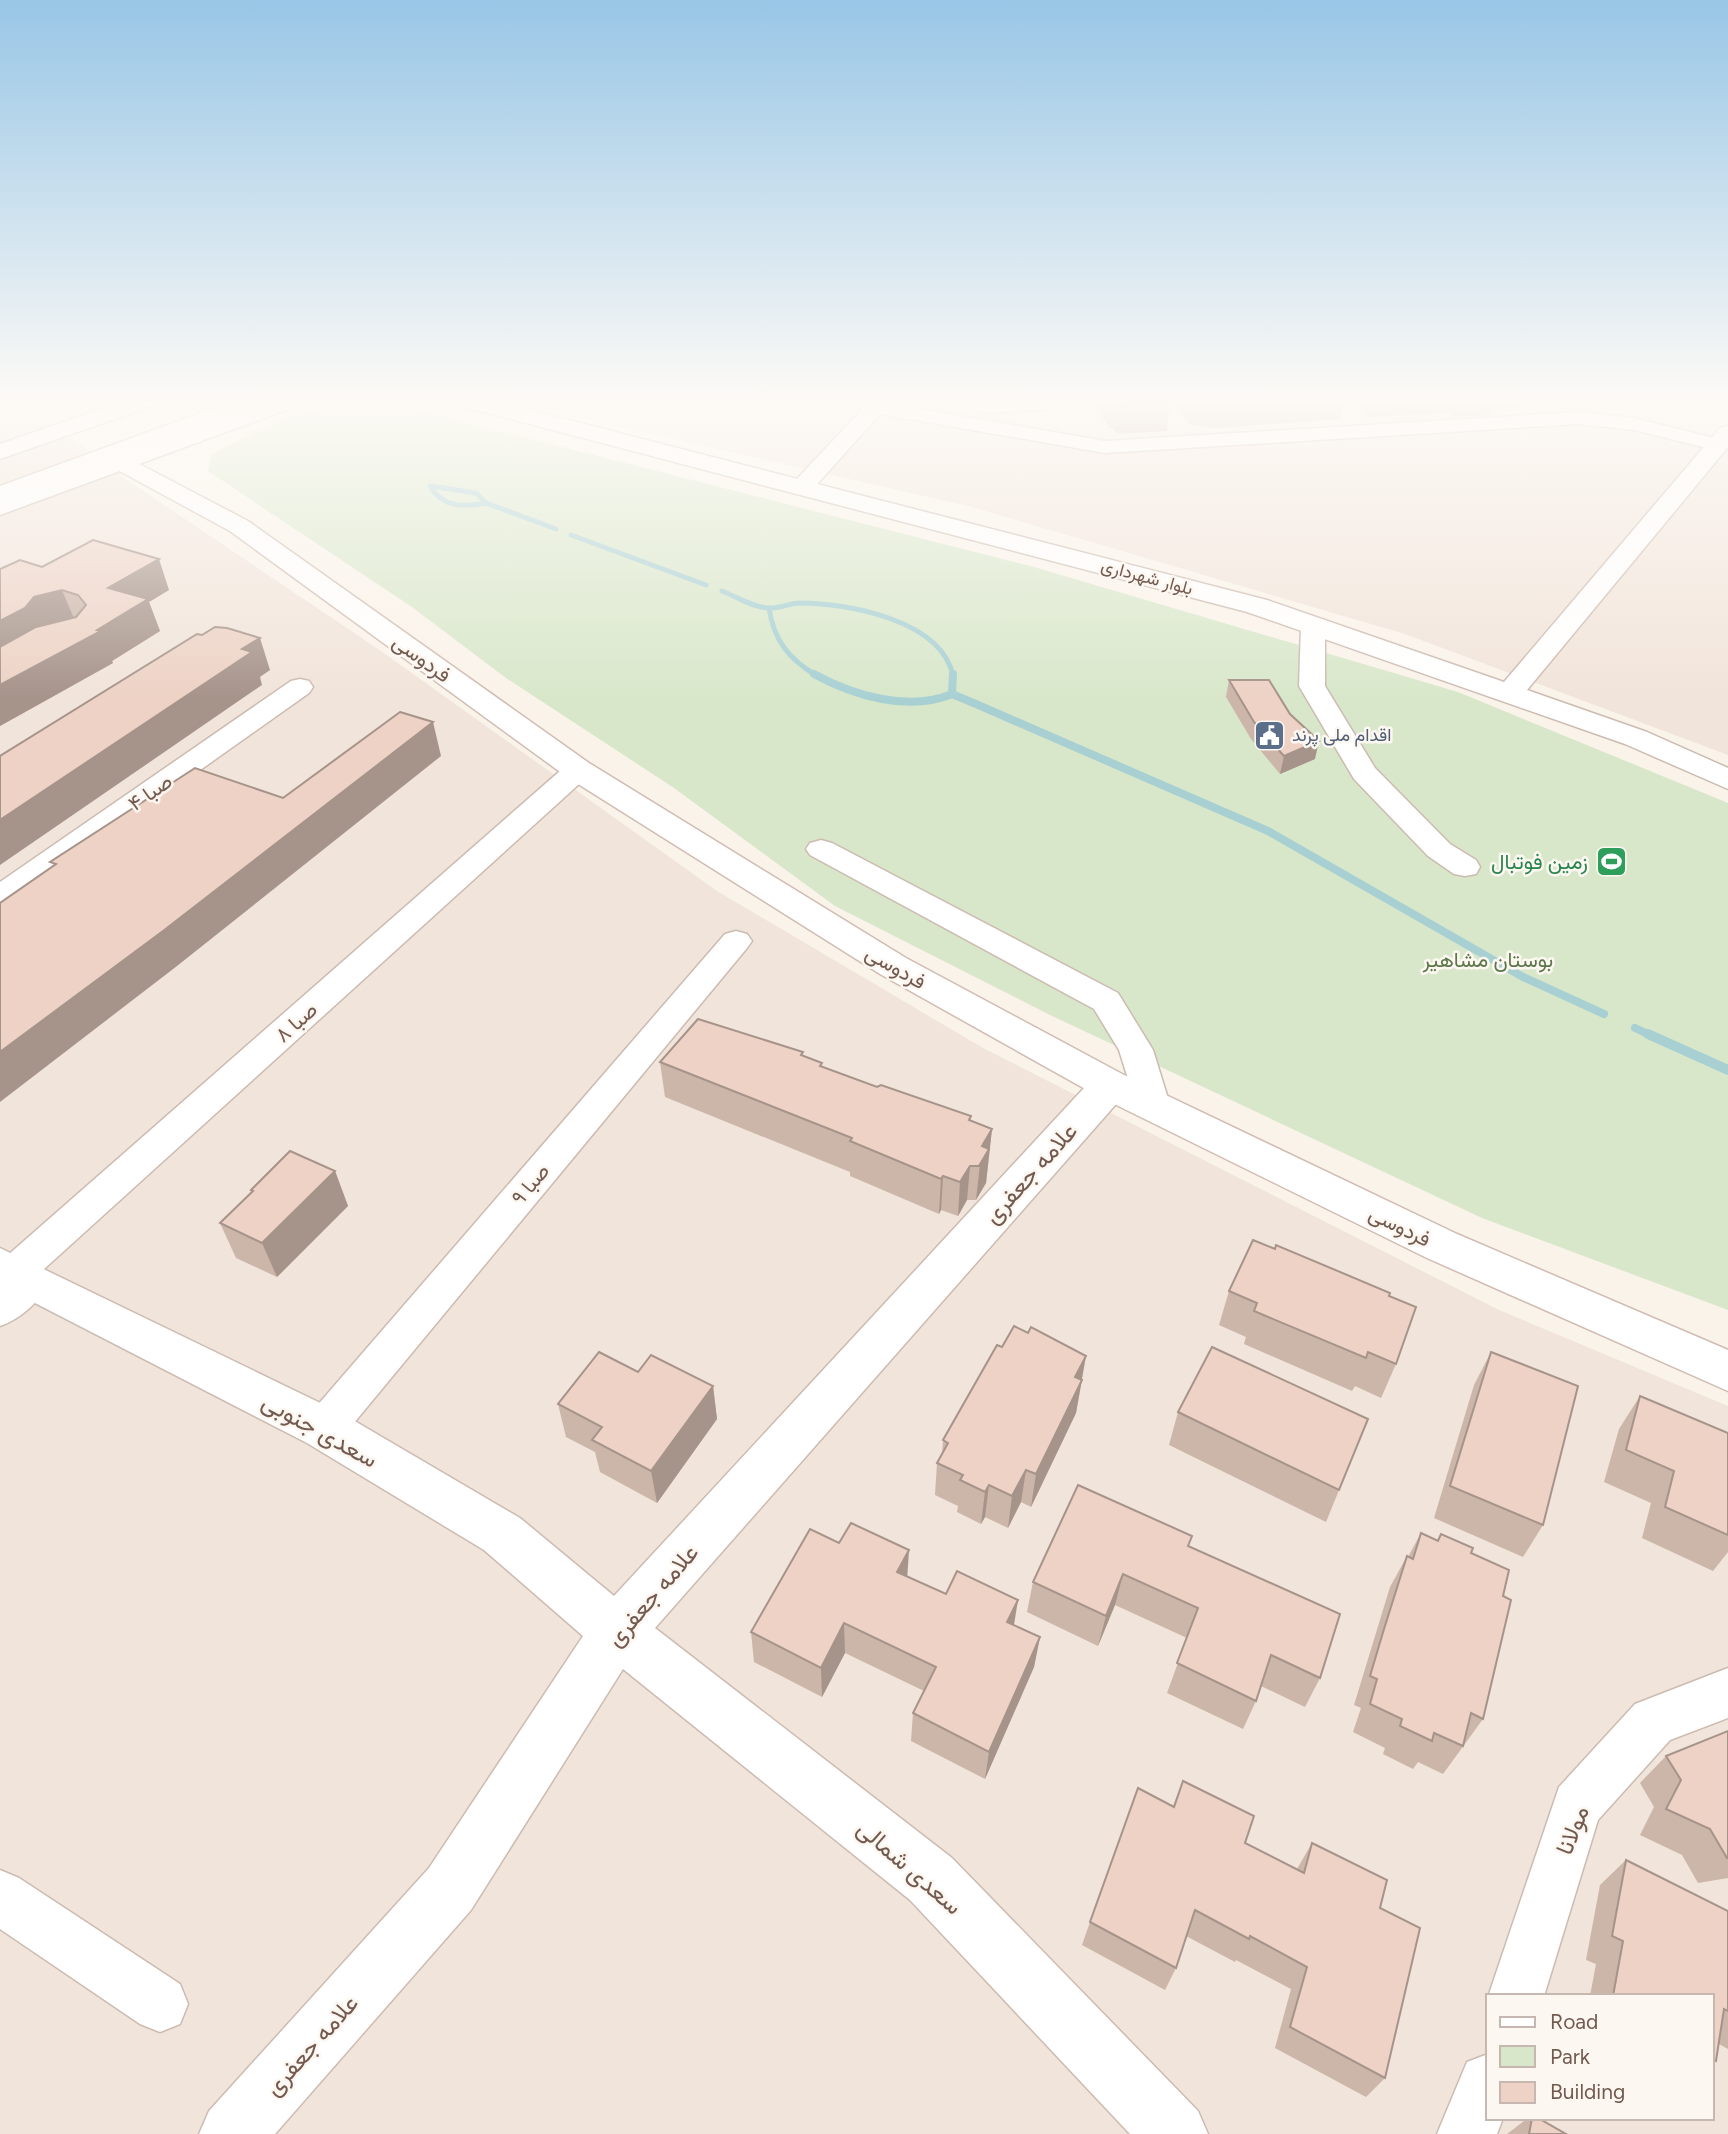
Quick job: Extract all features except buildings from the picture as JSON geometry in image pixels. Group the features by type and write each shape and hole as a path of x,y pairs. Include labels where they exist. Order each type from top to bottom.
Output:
{"street":[{"path":"0,508 20,501"},
{"name":"فردوسی","path":"192,501 239,526 578,770 892,967 1110,1085 1441,1247 1728,1371"},
{"name":"بلوار شهرداری","path":"858,501 1244,603 1313,625 1636,738 1728,780"},
{"path":"1509,694 1671,501"},
{"path":"1313,625 1312,686 1364,774 1438,850 1465,867"},
{"name":"صبا ۴","path":"0,897 300,687"},
{"name":"صبا ۸","path":"11,1282 578,770"},
{"path":"821,849 1106,1001 1136,1050 1152,1105"},
{"name":"صبا ۹","path":"324,1428 736,941"},
{"name":"علامه جعفری","path":"232,2134 450,1889 617,1631 1110,1085"},
{"name":"سعدی جنوبی","path":"11,1282 324,1428 502,1534 617,1631"},
{"name":"سعدی شمالی","path":"617,1631 931,1879 1175,2134"},
{"name":"مولانا","path":"1517,1994 1577,1805 1653,1722 1728,1693"},
{"path":"0,1897 160,2004"},
{"path":"1467,2134 1486,2088"}],"shaded area":[{"path":"0,501 158,501 381,651 717,891 983,1048 1499,1310 1728,1406 1728,2134 0,2134"},
{"path":"944,501 1728,501 1728,755 1405,634"}],"green space":[{"name":"بوستان مشاهیر","path":"252,501 773,501 1034,567 1458,692 1728,803 1728,1310 1482,1218 1050,1015 835,906 674,788 506,678 412,607"}],"waterway":[{"path":"445,501 469,505 486,503"},
{"path":"486,503 556,529"},
{"path":"571,535 706,585"},
{"path":"722,591 750,604 769,608"},
{"path":"769,608 800,603 820,604 866,611 890,618 931,641 945,657 953,676"},
{"path":"769,608 771,620 784,648 798,663 814,674"},
{"path":"814,674 846,689 882,699 918,702 952,694"},
{"path":"952,694 953,676"},
{"path":"952,694 1268,831 1523,977 1604,1014"},
{"path":"1635,1028 1652,1036"},
{"path":"1648,1034 1728,1070"}],"place":[{"name":"اقدام ملی پرند","path":"1269,735"},
{"name":"زمین فوتبال","path":"1611,861"}]}
